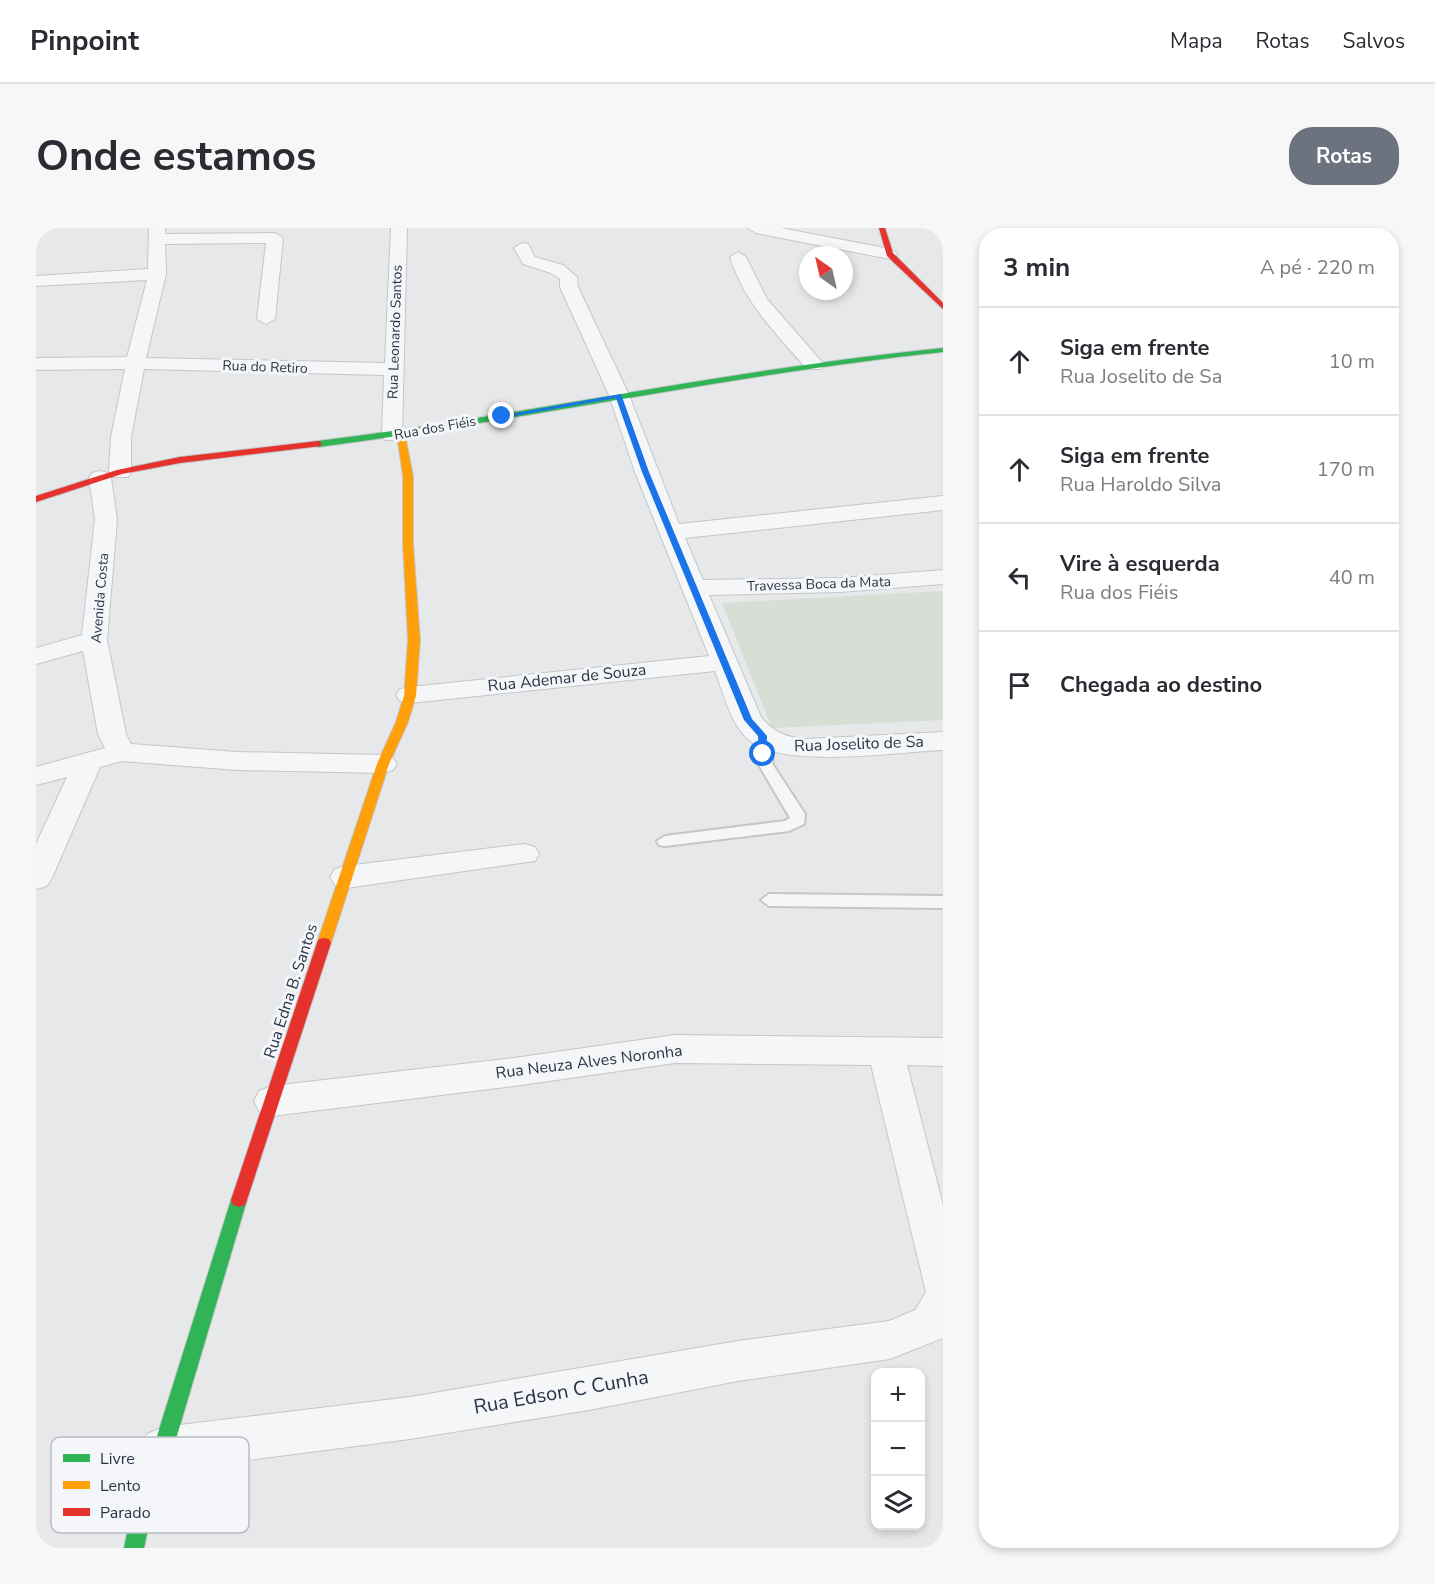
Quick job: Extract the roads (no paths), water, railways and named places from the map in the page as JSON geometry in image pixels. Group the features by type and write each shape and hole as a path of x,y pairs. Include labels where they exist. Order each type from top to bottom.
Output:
{"street":[{"name":"Rua Leonardo Santos","path":"396,436 393,369 399,228"},
{"path":"756,228 890,254"},
{"path":"882,228 890,254 943,307"},
{"path":"157,234 275,238 266,319"},
{"name":"Avenida Costa","path":"121,752 112,734 94,640 110,475 121,437 157,274 157,234"},
{"path":"522,248 529,260 565,273 568,277 577,307 619,395 671,532 755,728"},
{"path":"738,257 743,278 751,292 814,365"},
{"path":"36,281 157,274"},
{"name":"Rua dos Fiéis","path":"36,499 110,475 237,452 396,436 619,395 814,365 943,350"},
{"name":"Rua do Retiro","path":"36,364 138,362 288,368 393,369"},
{"name":"Rua Edna B. Santos","path":"167,1437 227,1236 383,765 403,720 410,695 412,646 408,541 409,474 396,436"},
{"path":"671,532 943,503"},
{"name":"Travessa Boca da Mata","path":"695,588 841,585 943,577"},
{"path":"36,656 94,640"},
{"name":"Rua Ademar de Souza","path":"410,695 725,662"},
{"name":"Rua Joselito de Sa","path":"755,728 781,745 805,748 943,741"},
{"path":"36,776 121,752 237,761 383,765"},
{"path":"36,878 88,762"},
{"path":"346,877 524,854"},
{"name":"Rua Neuza Alves Noronha","path":"272,1101 514,1072 675,1048 943,1052"},
{"path":"886,1052 943,1284"},
{"name":"Rua Edson C Cunha","path":"249,1438 410,1418 589,1389 738,1361 890,1340 930,1324 943,1302"},
{"name":"Rua Edna B. Santos","path":"134,1548 137,1533"}],"lane":[{"path":"664,841 789,826 798,820 797,814 766,765 755,728"},
{"path":"769,900 943,902"}]}
